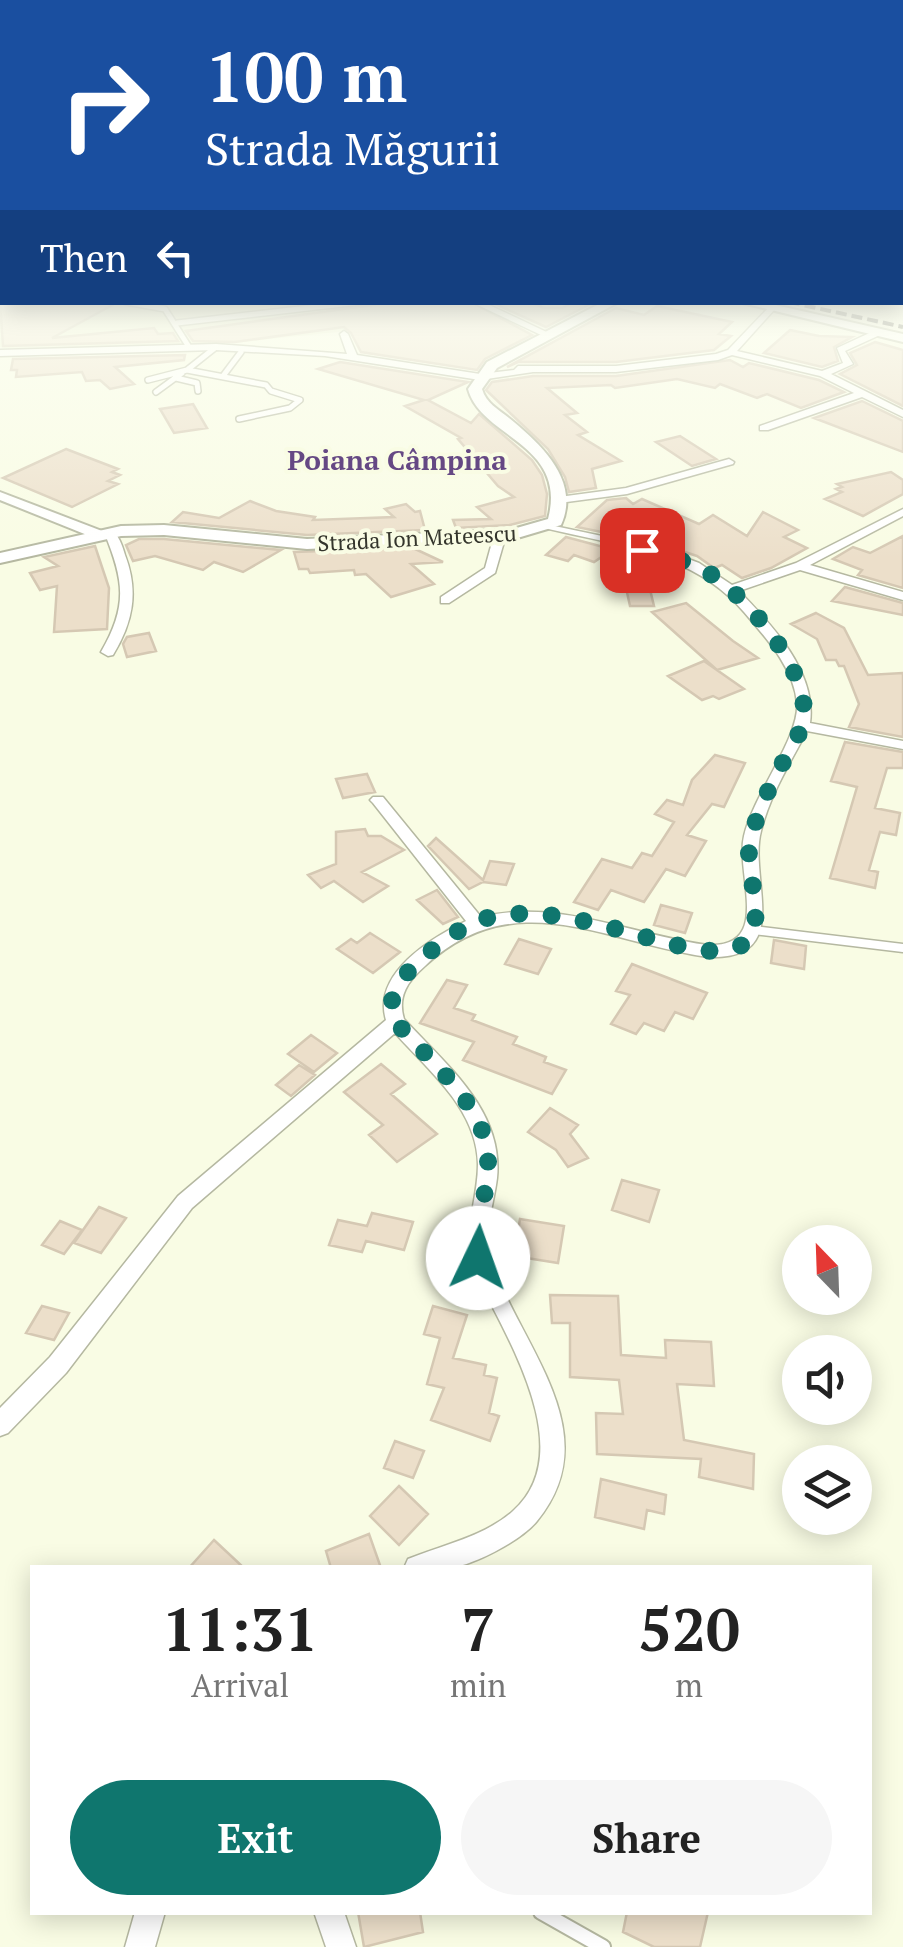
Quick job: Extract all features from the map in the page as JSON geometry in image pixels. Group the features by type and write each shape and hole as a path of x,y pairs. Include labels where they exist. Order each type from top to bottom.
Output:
{"main road":[{"path":"483,377 474,394 550,466 558,500"},
{"name":"Strada Ion Mateescu","path":"0,558 103,533 164,530 307,544 500,535 549,526 558,517 558,500"}],"street":[{"path":"827,377 903,414"},
{"path":"764,428 860,394"},
{"path":"558,500 628,491 728,462"},
{"path":"0,496 103,533 131,594 126,619 108,652"},
{"path":"731,590 800,566 903,512"},
{"path":"425,1565 496,1536 523,1520 544,1497 556,1456 545,1400 478,1258 488,1160 480,1124 396,1022 390,1010 398,983 414,964 476,922 504,916 554,918 704,950 728,950 744,944 753,930 755,911 749,853 755,827 803,726 807,708 797,676 782,651 731,590 711,574 678,559 549,526"},
{"path":"445,600 492,570 500,535"},
{"path":"800,566 903,596"},
{"path":"803,726 903,745"},
{"path":"378,800 414,846 445,876 476,922"},
{"path":"0,1424 58,1366 186,1202 396,1022"},
{"path":"140,1947 149,1915"},
{"path":"330,1915 341,1947"}],"lane":[{"path":"148,380 161,377"},
{"path":"227,377 266,385 270,392 300,400 290,408 239,420"},
{"path":"156,392 176,378 198,383 198,391"},
{"path":"753,930 903,948"},
{"path":"546,1915 603,1947"}],"building":[{"path":"84,377 126,377 134,384 110,389 100,380 86,381"},
{"path":"345,377 435,377 468,382 428,400 471,423 479,414 532,460 542,475 547,494 545,516 510,525 456,528 453,520 491,519 477,507 514,497 498,486 458,439 461,438 405,406 424,400"},
{"path":"527,377 806,377 844,392 801,408 767,394 757,398 720,384 715,388 677,379 615,388 547,388 577,413 565,415 587,432 578,435 621,461 592,469 596,488 569,492 548,449 486,390 492,382"},
{"path":"846,377 903,377 903,406"},
{"path":"862,401 903,421 903,452 814,418"},
{"path":"193,404 207,428 174,433 160,409"},
{"path":"680,436 716,459 692,466 656,442"},
{"path":"66,449 118,469 112,472 120,475 108,481 118,484 72,507 3,478"},
{"path":"891,472 903,480 903,494 863,516 825,499 842,492 836,489 842,487 837,484"},
{"path":"626,498 633,504 642,499 699,524 713,515 747,536 763,512 798,530 784,537 807,548 771,568 742,578 722,565 714,568 697,556 660,544 577,527 607,500"},
{"path":"250,501 276,511 315,517 313,520 394,517 385,509 406,504 415,512 420,511 425,530 307,535 172,522 183,512 219,518"},
{"path":"903,536 903,588 858,575 862,570 833,559 853,547 870,553"},
{"path":"566,537 671,565 646,573 654,606 630,606 621,565 603,556 594,562 574,555 568,561 546,555"},
{"path":"139,539 281,550 243,572 214,562 203,570 155,556 133,561 126,545"},
{"path":"95,546 109,588 107,629 54,632 57,586 40,590 30,573 58,566 44,557"},
{"path":"413,548 443,562 411,564 434,584 391,597 366,574 355,575 354,570 310,573 308,569 299,569 294,552"},
{"path":"845,587 903,603 903,615 832,601"},
{"path":"686,603 758,658 717,670 652,612"},
{"path":"816,613 844,628 868,675 903,673 903,737 849,727 859,704 844,666 836,660 826,660 817,639 791,624"},
{"path":"149,633 156,651 127,657 123,644 127,637"},
{"path":"704,661 744,689 719,699 713,696 702,700 668,676"},
{"path":"845,742 903,752 903,768 887,768 875,808 900,813 896,835 880,832 869,870 878,872 875,888 830,878 857,787 831,781"},
{"path":"715,755 745,763 724,807 712,804 687,835 706,841 685,876 666,869 644,902 611,890 598,910 574,902 602,859 632,868 642,853 652,856 674,822 655,814 667,800 683,805 692,780"},
{"path":"367,774 375,792 343,798 336,779"},
{"path":"365,829 368,836 381,836 404,850 362,872 388,886 363,902 334,881 321,888 308,875 336,864 336,832"},
{"path":"436,838 483,880 490,861 514,864 506,885 483,882 469,889 428,846"},
{"path":"437,890 458,917 443,924 417,900"},
{"path":"661,905 692,913 685,933 654,925"},
{"path":"370,933 400,952 373,973 337,949 351,939 357,943"},
{"path":"519,939 551,949 538,974 505,964"},
{"path":"774,940 806,946 804,969 771,963"},
{"path":"632,964 707,993 693,1019 675,1012 664,1031 644,1023 636,1034 611,1024 630,995 616,991"},
{"path":"447,980 467,985 454,1008 475,1015 472,1020 517,1037 513,1044 566,1070 552,1094 463,1060 474,1042 420,1023"},
{"path":"311,1035 337,1053 314,1072 288,1054"},
{"path":"381,1064 405,1084 391,1094 437,1134 397,1162 369,1135 383,1125 344,1092"},
{"path":"299,1065 315,1075 291,1096 276,1085"},
{"path":"550,1108 578,1125 570,1134 588,1158 568,1167 556,1150 528,1132"},
{"path":"622,1180 659,1190 649,1222 612,1210"},
{"path":"99,1207 126,1218 101,1253 74,1243"},
{"path":"372,1213 413,1222 404,1250 366,1241 362,1252 329,1245 338,1220 367,1226"},
{"path":"520,1219 564,1226 558,1263 514,1256"},
{"path":"60,1221 82,1230 64,1254 42,1245"},
{"path":"550,1295 618,1296 621,1355 666,1358 665,1340 711,1342 714,1386 677,1384 684,1440 754,1454 753,1489 699,1477 701,1459 597,1454 596,1413 623,1414 619,1380 570,1377 570,1323 552,1323"},
{"path":"42,1306 69,1313 54,1340 26,1333"},
{"path":"433,1306 467,1315 453,1358 486,1365 484,1375 497,1378 489,1413 499,1416 490,1441 431,1420 444,1388 427,1384 440,1338 424,1334"},
{"path":"395,1441 424,1451 413,1478 384,1468"},
{"path":"601,1479 666,1495 664,1514 647,1510 644,1529 595,1517"},
{"path":"399,1486 428,1514 399,1545 370,1516"},
{"path":"369,1534 380,1565 330,1565 326,1551"},
{"path":"214,1540 241,1565 192,1565"},
{"path":"359,1915 420,1915 423,1932 364,1947"},
{"path":"626,1915 707,1915 700,1947 654,1947 623,1932"}],"district":[{"name":"Poiana Câmpina","path":"397,460"}],"route":[{"path":"478,1258 488,1160 485,1141 468,1106 396,1022 390,1010 398,983 414,964 446,940 476,922 504,916 554,918 704,950 728,950 744,944 753,930 755,911 749,853 755,827 803,726 807,708 797,676 782,651 731,590 696,566 642,550"}]}
